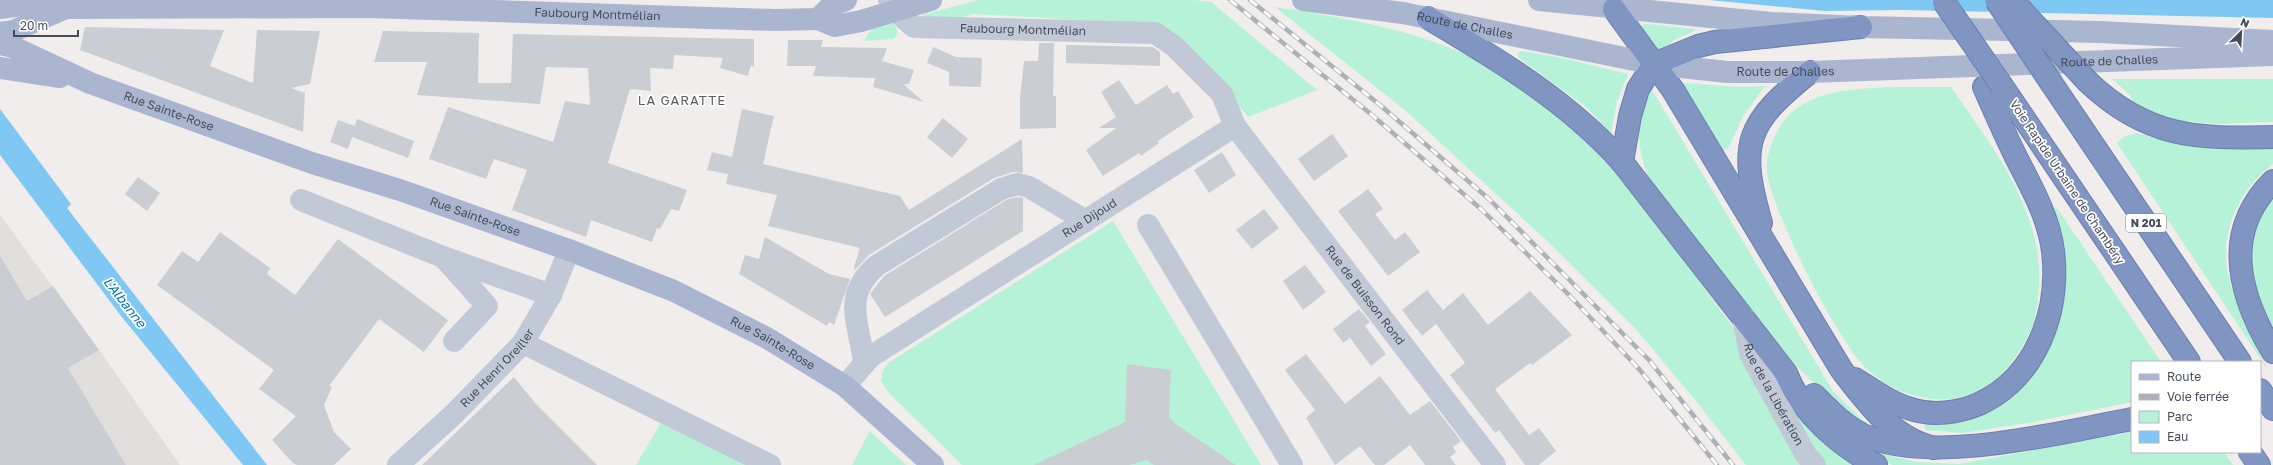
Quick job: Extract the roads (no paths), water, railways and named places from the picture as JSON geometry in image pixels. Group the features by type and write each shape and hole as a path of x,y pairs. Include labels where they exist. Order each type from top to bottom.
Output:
{"highway":[{"name":"N 201","path":"1996,0 2239,361"},
{"path":"2012,0 2088,82 2112,104 2129,115 2170,132 2213,136 2273,136"},
{"path":"1841,369 1887,399 1911,410 1939,413 1955,412 1987,400 2010,384 2022,370 2040,342 2046,326 2054,293 2055,273 2050,236 2036,195 1993,86 1944,1"},
{"path":"1614,8 1673,90 1841,369 1865,401 1884,420 1912,440 1934,448"},
{"path":"1428,18 1517,72 1600,137 1622,162 1786,373 1794,392 1825,428 1858,456 1876,465"},
{"path":"1622,162 1630,116 1638,89 1654,64 1698,46 1715,42 1861,27"},
{"path":"1768,250 1750,180 1748,164 1750,145 1757,126 1767,110 1780,96 1810,72"},
{"name":"Voie Rapide Urbaine de Chambéry","path":"1993,86 2188,361"},
{"path":"2273,181 2262,192 2250,213 2240,242 2239,258 2246,294 2253,314 2273,352"},
{"path":"1786,373 1803,384 1837,418 1864,435 1895,445 1969,449 1995,446 2131,418"},
{"path":"2261,391 2273,409"},
{"path":"2251,453 2259,465"}],"main road":[{"path":"818,19 831,6 846,0"},
{"name":"Faubourg Montmélian","path":"0,8 29,4 65,8 376,7 775,20 818,19 835,26 861,21 893,6 931,0"},
{"name":"Route de Challes","path":"1303,0 1428,18 1654,64 1727,72 1810,72 2273,56"},
{"name":"Route de Challes","path":"1539,0 1771,23 1861,27 2100,32 2273,41"},
{"name":"Faubourg Montmélian","path":"0,33 13,31 65,8"},
{"name":"Rue Sainte-Rose","path":"0,44 13,47 90,83 312,163 400,190 569,250 674,291 767,338 845,386 933,465"},
{"name":"Rue Sainte-Rose","path":"0,68 90,83"}],"street":[{"name":"Faubourg Montmélian","path":"893,6 914,27 1155,33 1174,46 1222,94 1235,126"},
{"name":"Rue Dijoud","path":"845,386 870,357 1235,126"},
{"name":"Rue de Buisson Rond","path":"1235,126 1495,465"},
{"path":"864,364 862,341 856,322 855,300 858,287 864,276 882,262 1001,190 1017,184 1029,187 1086,221"},
{"path":"301,200 443,257 551,295"},
{"path":"1148,225 1292,465"},
{"name":"Rue Henri Oreiller","path":"398,465 454,414 523,343 551,295 569,250"},
{"path":"443,257 487,306 454,341"},
{"name":"Rue de la Libération","path":"1743,317 1750,354 1806,455 1815,465"},
{"path":"523,343 770,465"}],"water":[{"path":"1709,0 2273,0 2273,18 1901,10 1825,11"},
{"name":"L'Albanne","path":"0,109 71,204 67,208 267,465 243,465 121,316 0,155"}],"railway":[{"path":"1230,0 1372,115 1481,209 1569,295 1639,369 1717,465"},
{"path":"1250,0 1380,105 1489,199 1649,360 1733,465"}],"district":[{"name":"LA GARATTE","path":"682,100"}]}
